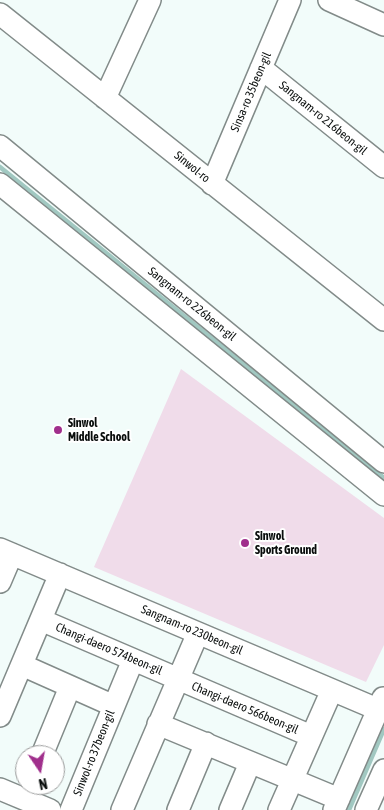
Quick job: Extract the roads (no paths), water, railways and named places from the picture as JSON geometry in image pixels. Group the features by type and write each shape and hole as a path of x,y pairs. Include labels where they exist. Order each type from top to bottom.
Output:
{"street":[{"path":"104,98 150,0"},
{"name":"Sinsa-ro 35beon-gil","path":"212,184 290,0"},
{"path":"329,0 384,25"},
{"name":"Sinwol-ro","path":"0,14 384,320"},
{"name":"Sangnam-ro 216beon-gil","path":"261,68 384,167"},
{"name":"Sangnam-ro 226beon-gil","path":"0,146 384,462"},
{"path":"0,184 384,494"},
{"path":"0,582 6,551"},
{"name":"Sangnam-ro 230beon-gil","path":"6,551 332,690 382,708"},
{"path":"0,716 60,574"},
{"name":"Changi-daero 574beon-gil","path":"40,620 178,679"},
{"name":"Changi-daero 574beon-gil","path":"122,810 198,633"},
{"path":"114,706 133,660"},
{"name":"Sinwol-ro 37beon-gil","path":"22,665 114,706 71,810"},
{"name":"Changi-daero 566beon-gil","path":"178,679 312,736"},
{"path":"46,745 70,687"},
{"name":"Changi-daero 566beon-gil","path":"279,810 332,690"},
{"path":"158,724 292,780 336,805 382,708"},
{"path":"178,810 206,743"},
{"path":"230,810 250,763"},
{"path":"366,810 384,770"},
{"path":"0,789 15,791"},
{"path":"30,795 50,810"}],"waterway":[{"path":"0,167 384,478"},
{"path":"349,810 384,729"}],"place":[{"name":"Sinwol Middle School","path":"58,430"},
{"name":"Sinwol Sports Ground","path":"245,543"}]}
